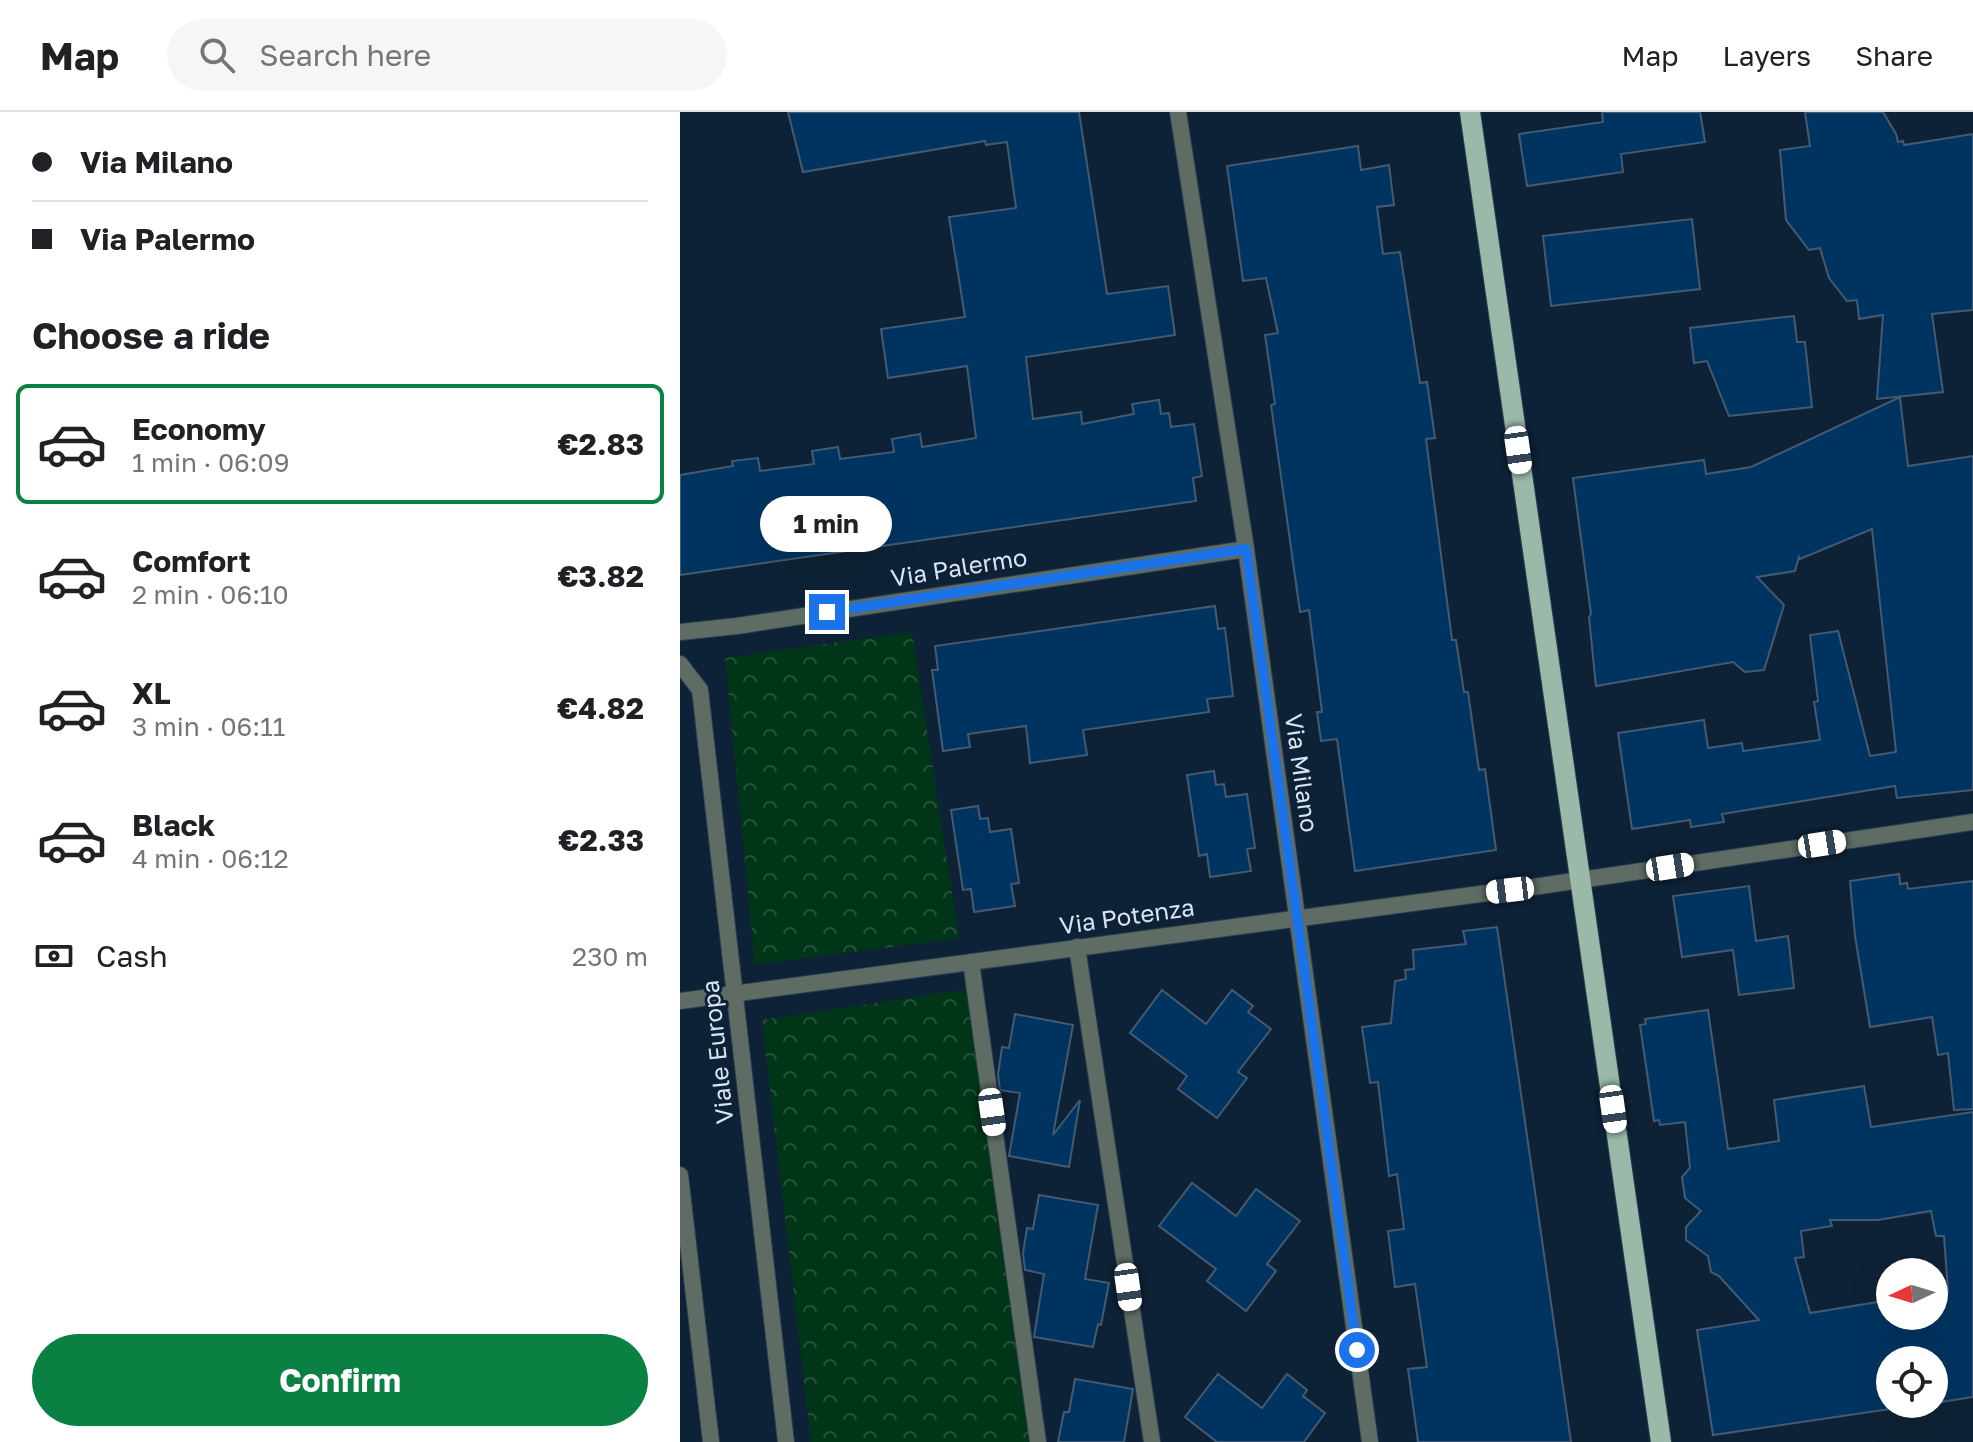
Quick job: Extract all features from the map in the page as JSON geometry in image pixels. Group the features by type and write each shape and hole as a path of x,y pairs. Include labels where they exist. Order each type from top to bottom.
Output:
{"main road":[{"path":"1470,112 1661,1442"}],"street":[{"name":"Via Milano","path":"1178,112 1246,549 1370,1442"},
{"name":"Via Palermo","path":"680,632 1246,549"},
{"name":"Viale Europa","path":"680,664 700,690 786,1442"},
{"name":"Via Potenza","path":"680,1001 1580,880 1973,822"},
{"path":"1077,947 1152,1442"},
{"path":"971,962 1038,1442"},
{"path":"680,1175 711,1442"}],"green space":[{"path":"912,632 959,938 755,965 725,658"},
{"path":"968,989 1032,1442 811,1442 762,1020"}],"building":[{"path":"788,112 1079,112 1107,294 1168,286 1175,335 1026,357 1033,419 1081,412 1082,424 1134,414 1132,404 1159,400 1161,414 1169,413 1171,427 1194,424 1202,476 1193,478 1196,501 680,575 680,475 733,466 732,461 758,458 760,471 814,464 812,451 838,447 840,459 894,452 892,439 920,434 922,447 976,438 967,366 888,378 881,329 965,317 949,217 1016,208 1007,142 986,145 985,141 803,172"},
{"path":"1602,112 1700,112 1705,142 1621,154 1623,172 1527,186 1519,134 1603,122"},
{"path":"1805,112 1883,112 1898,142 1903,141 1904,145 1973,134 1973,310 1932,314 1943,392 1877,399 1883,315 1859,319 1857,300 1847,301 1829,278 1820,248 1809,250 1786,220 1780,150 1810,146"},
{"path":"1358,146 1361,170 1389,165 1394,205 1377,207 1383,254 1400,252 1420,383 1427,382 1435,438 1426,439 1452,640 1456,640 1464,692 1468,692 1479,770 1485,769 1496,850 1355,871 1337,739 1321,741 1317,712 1322,712 1309,610 1300,612 1271,405 1275,404 1265,335 1278,333 1266,278 1243,281 1227,166"},
{"path":"1692,219 1700,289 1551,306 1543,236"},
{"path":"1794,316 1797,342 1805,342 1812,407 1729,416 1707,361 1694,363 1690,328"},
{"path":"1900,397 1908,466 1973,456 1973,790 1897,798 1895,786 1722,814 1724,822 1691,827 1690,820 1632,829 1618,733 1704,720 1708,748 1742,743 1743,751 1820,740 1810,635 1838,631 1870,756 1896,752 1872,529 1799,557 1795,571 1757,577 1784,605 1764,670 1745,672 1733,662 1596,686 1591,614 1573,478 1704,460 1706,474 1751,467"},
{"path":"1215,606 1218,629 1225,628 1233,696 1207,699 1209,712 1083,730 1087,755 1030,763 1026,726 968,734 970,747 943,751 932,670 938,670 935,646"},
{"path":"1214,771 1216,785 1224,784 1226,797 1247,794 1255,848 1247,849 1251,871 1210,877 1207,854 1199,856 1187,775"},
{"path":"978,806 980,819 988,818 990,832 1011,829 1019,883 1011,884 1015,906 974,912 971,889 963,890 951,810"},
{"path":"1899,874 1900,884 1907,883 1908,889 1973,881 1973,1109 1954,1110 1948,1053 1938,1055 1932,1017 1870,1027 1855,936 1850,881"},
{"path":"1749,886 1756,941 1788,936 1794,988 1739,995 1733,950 1682,957 1673,896"},
{"path":"1497,927 1571,1442 1418,1442 1408,1369 1427,1367 1415,1284 1395,1287 1388,1231 1404,1229 1397,1174 1389,1176 1378,1082 1370,1083 1362,1027 1391,1023 1395,981 1406,979 1405,970 1414,969 1413,950 1466,944 1463,931"},
{"path":"1162,990 1206,1024 1232,990 1253,1006 1248,1012 1271,1029 1238,1072 1247,1078 1217,1118 1178,1089 1187,1076 1130,1033"},
{"path":"1708,1010 1728,1149 1779,1141 1774,1100 1864,1086 1871,1127 1973,1112 1973,1397 1948,1401 1948,1346 1876,1346 1876,1411 1713,1435 1697,1330 1759,1320 1719,1276 1711,1272 1708,1256 1686,1240 1686,1227 1701,1211 1685,1198 1682,1177 1690,1168 1685,1122 1660,1125 1659,1120 1654,1121 1640,1025 1646,1024 1645,1019","holes":["1931,1211 1936,1236 1944,1236 1948,1258 1948,1330 1876,1330 1876,1302 1810,1313 1795,1258 1804,1257 1801,1231 1832,1226 1830,1220 1878,1220"]},
{"path":"1015,1014 1073,1025 1053,1135 1080,1100 1069,1167 1009,1156 1020,1093 1000,1090 998,1075 1002,1047 1009,1048"},
{"path":"1192,1183 1236,1216 1256,1189 1300,1221 1267,1264 1276,1271 1246,1311 1207,1281 1216,1269 1159,1226"},
{"path":"1039,1195 1098,1205 1085,1279 1109,1283 1101,1325 1098,1324 1093,1347 1034,1337 1044,1274 1025,1270 1023,1253 1027,1228 1033,1229"},
{"path":"1218,1374 1262,1408 1287,1374 1307,1390 1303,1396 1325,1413 1304,1442 1217,1442 1185,1417"},
{"path":"1075,1379 1133,1389 1124,1442 1058,1442 1064,1412 1069,1412"}],"route":[{"path":"827,612 1246,549 1357,1350"}]}
